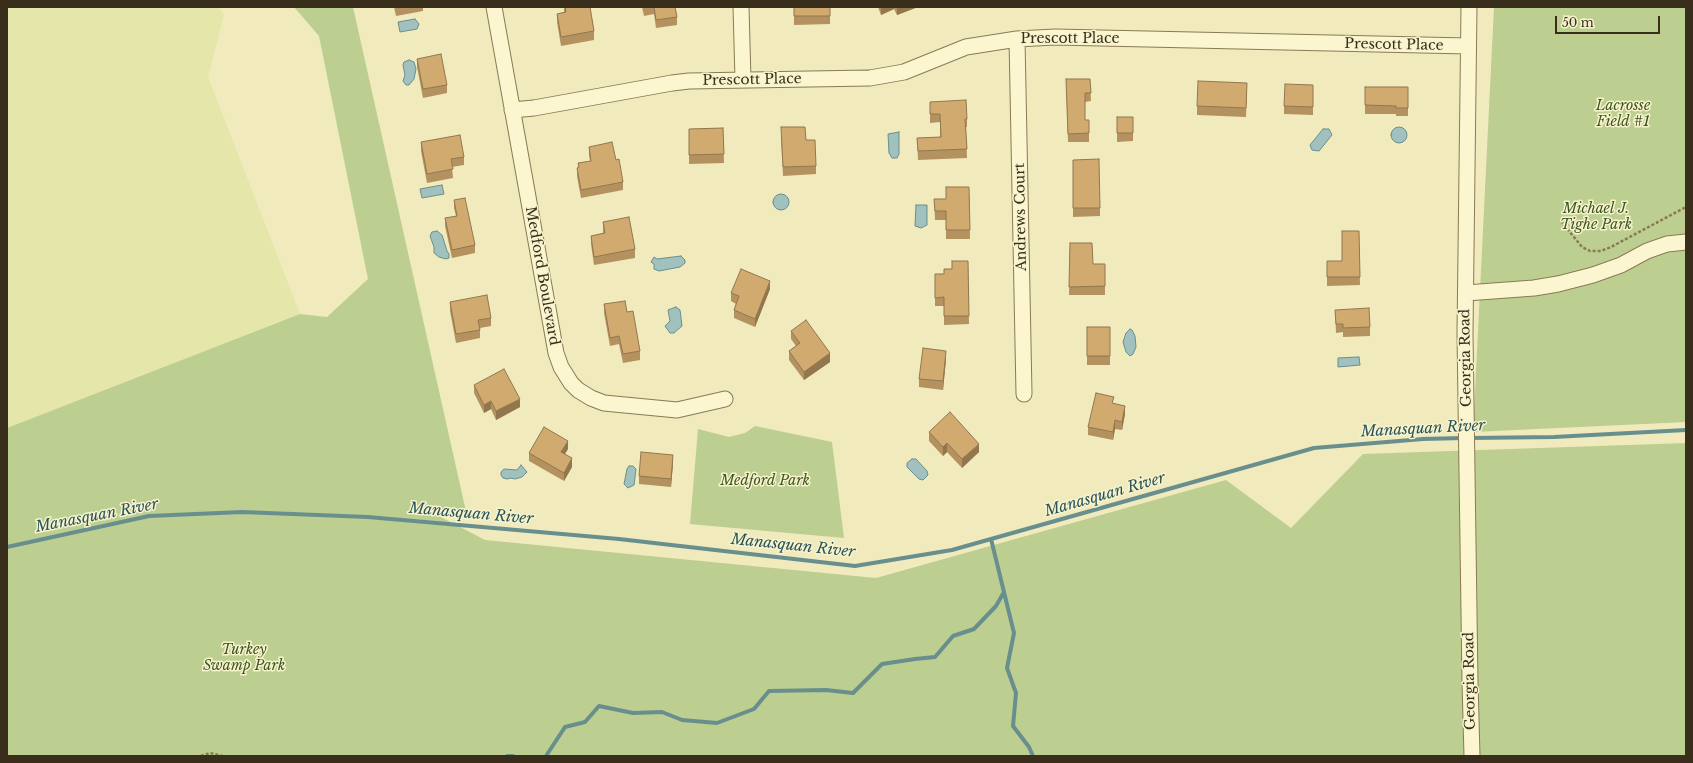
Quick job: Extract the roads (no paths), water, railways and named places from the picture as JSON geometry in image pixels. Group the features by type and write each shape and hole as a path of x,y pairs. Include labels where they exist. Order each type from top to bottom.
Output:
{"street":[{"name":"Medford Boulevard","path":"494,7 556,354 561,367 571,383 591,398 604,403 677,410 725,399"},
{"path":"741,7 743,80"},
{"name":"Georgia Road","path":"1469,7 1466,293 1472,756"},
{"name":"Prescott Place","path":"512,110 534,108 672,83 743,80 870,78 892,75 904,72 966,47 1017,39 1056,37 1468,46"},
{"name":"Andrews Court","path":"1017,39 1024,394"},
{"path":"1466,293 1534,288 1558,284 1593,275 1621,264 1647,251 1667,244 1686,242"}],"water":[{"path":"415,19 419,24 417,29 400,32 398,22"},
{"path":"409,60 414,62 416,69 414,79 409,85 406,85 403,81 405,75 403,65 404,62"},
{"path":"1399,127 1406,132 1407,135 1402,142 1399,143 1392,138 1391,135 1396,128"},
{"path":"1323,129 1329,129 1332,135 1319,151 1312,150 1310,145"},
{"path":"899,132 899,154 897,158 892,158 889,153 888,134"},
{"path":"442,185 444,194 422,198 420,189"},
{"path":"781,194 788,199 789,202 784,209 781,210 774,205 773,202 778,195"},
{"path":"916,205 927,205 927,225 921,228 915,226"},
{"path":"437,231 442,235 449,258 446,259 439,257 434,253 434,247 430,236 432,232"},
{"path":"681,256 685,260 685,263 680,267 659,271 654,269 654,264 651,262 654,257 657,259"},
{"path":"676,307 680,310 682,326 674,333 670,333 665,326 670,321 668,310"},
{"path":"1130,329 1135,336 1136,347 1133,354 1130,356 1126,352 1123,342 1126,333"},
{"path":"1359,357 1360,365 1338,367 1338,358"},
{"path":"912,459 916,459 927,471 928,475 923,480 919,479 907,467 907,463"},
{"path":"521,465 527,472 522,477 507,479 503,478 501,475 501,472 504,469 517,470"},
{"path":"629,466 633,466 636,469 634,485 628,488 624,484"}],"waterway":[{"name":"Manasquan River","path":"1470,438 1554,437 1686,430"},
{"name":"Manasquan River","path":"7,547 149,516 242,512 368,517 619,539 855,566 952,550 1314,448 1423,439 1463,438"},
{"path":"991,539 1014,633 1007,668 1016,693 1013,726 1029,747 1033,756"},
{"path":"546,756 565,727 585,722 599,706 633,713 662,712 682,720 717,723 754,709 769,691 826,690 853,693 882,664 935,657 953,636 974,629 996,606 1004,592"},
{"path":"507,756 513,756"}],"park label":[{"name":"Lacrosse Field #1","path":"1623,114"},
{"name":"Michael J. Tighe Park","path":"1596,218"},
{"name":"Medford Park","path":"765,481"},
{"name":"Turkey Swamp Park","path":"244,658"}]}
